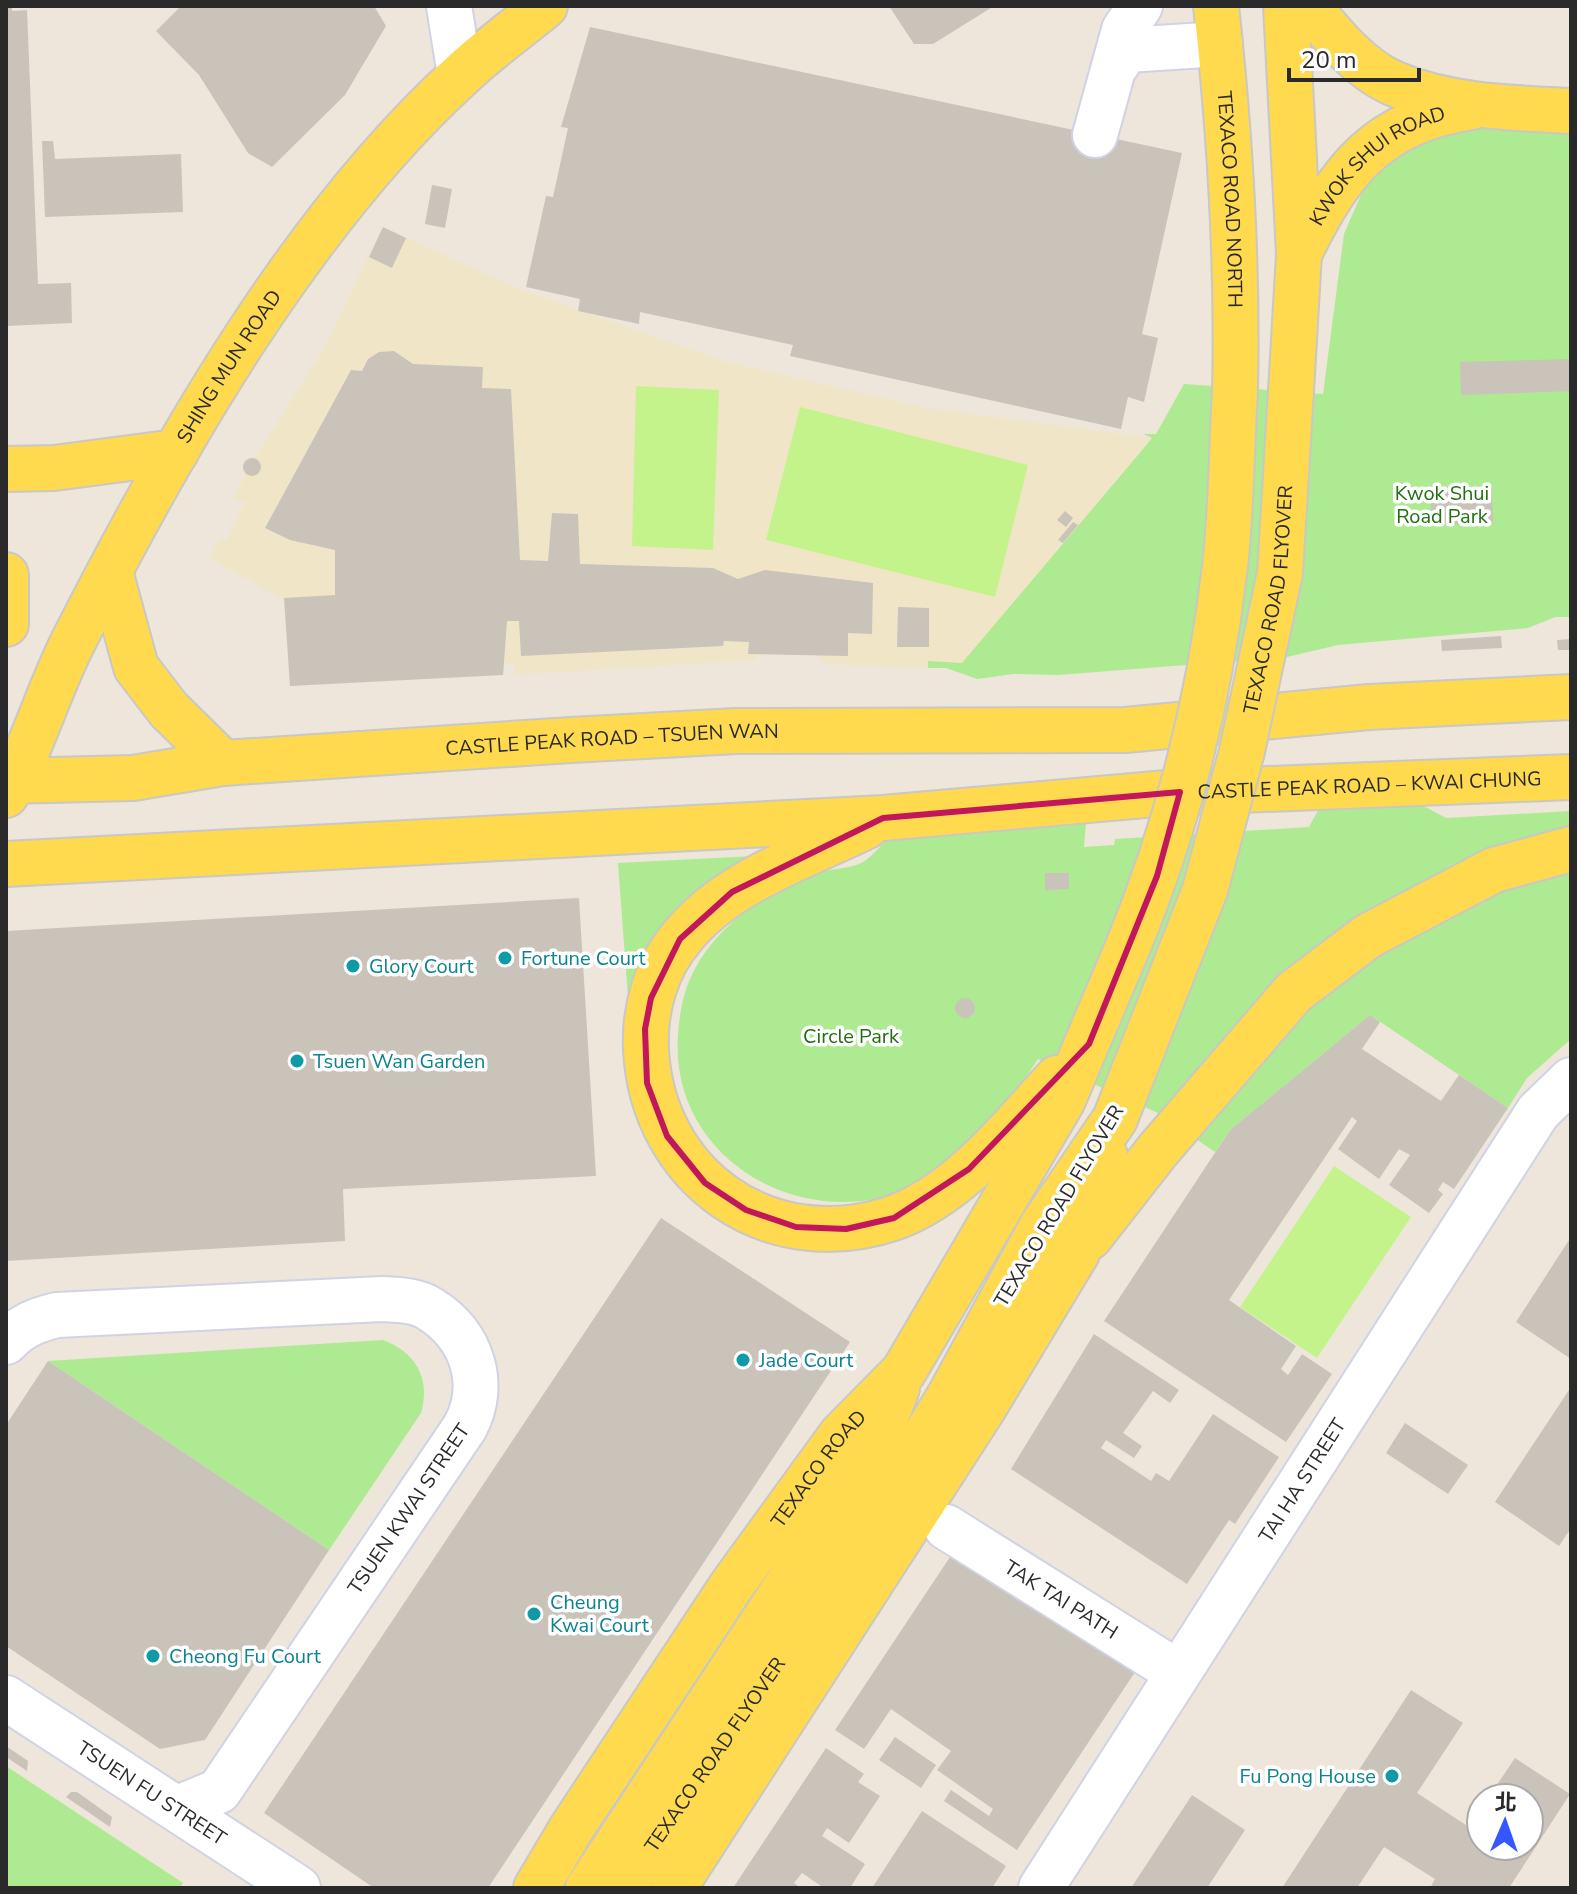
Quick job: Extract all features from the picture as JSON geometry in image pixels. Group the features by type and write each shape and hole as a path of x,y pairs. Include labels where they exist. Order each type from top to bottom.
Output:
{"main road":[{"name":"SHING MUN ROAD","path":"8,786 74,641 176,452 277,290 361,181 460,75 545,6"},
{"path":"1286,6 1299,254"},
{"name":"KWOK SHUI ROAD","path":"1309,6 1355,57 1394,84 1478,106 1571,111"},
{"name":"TEXACO ROAD NORTH","path":"1089,1044 1157,876 1196,734 1224,573 1235,392 1235,296 1218,25"},
{"name":"KWOK SHUI ROAD","path":"1299,254 1325,200 1351,167 1380,142 1433,113 1478,106"},
{"name":"TEXACO ROAD FLYOVER","path":"623,1888 826,1593 950,1395 1042,1226 1115,1119 1205,890 1242,751 1280,573 1299,254"},
{"path":"6,469 54,468 176,452"},
{"path":"6,575 6,624"},
{"path":"111,575 136,667 169,710 223,763"},
{"name":"CASTLE PEAK ROAD – TSUEN WAN","path":"8,786 133,778 223,763 736,731 1125,730 1369,707 1571,697"},
{"name":"CASTLE PEAK ROAD – KWAI CHUNG","path":"883,818 1167,793 1571,777"},
{"path":"883,818 732,892 703,914 680,939 662,967 645,1029 647,1083 667,1136 705,1183 746,1210 796,1227 846,1229 894,1218 931,1198 969,1169 1089,1044"},
{"path":"6,864 883,818"},
{"path":"674,1888 983,1409 1077,1253 1158,1150 1294,992 1368,936 1494,870 1571,849"},
{"name":"TEXACO ROAD","path":"536,1888 571,1829 732,1585 841,1435 904,1371 1009,1197 1063,1100 1089,1044"},
{"path":"1077,1253 1115,1119"},
{"name":"TEXACO ROAD FLYOVER","path":"588,1888 871,1457 904,1371"}],"street":[{"path":"449,6 460,75"},
{"path":"1095,135 1130,37 1218,25"},
{"name":"TAI HA STREET","path":"1041,1888 1538,1112 1571,1080"},
{"name":"TSUEN KWAI STREET","path":"6,1342 18,1330 37,1320 57,1315 382,1299 411,1301 430,1308 454,1328 469,1353 478,1379 475,1407 465,1427 219,1791 178,1808"},
{"name":"TAK TAI PATH","path":"946,1527 1177,1672"},
{"name":"TSUEN FU STREET","path":"6,1698 298,1888"}],"highlighted area":[{"path":"1180,792 1157,876 1089,1044 969,1169 894,1218 846,1229 796,1227 746,1210 705,1183 667,1136 647,1083 645,1029 651,998 680,939 732,892 883,818"}],"shaded area":[{"path":"383,227 519,289 723,361 926,408 1152,438 962,663 929,661 928,668 825,664 818,656 759,654 754,660 515,675 514,664 505,664 503,675 290,686 284,600 209,558 221,538 227,540 245,503 233,497 246,475 245,460 255,458 325,347"}],"green space":[{"name":"Kwok Shui Road Park","path":"1498,124 1571,133 1571,617 1555,617 1528,628 1338,645 1287,657 1058,675 1013,674 977,679 946,668 928,668 928,661 962,663 1152,438 1143,434 1156,434 1184,384 1323,394 1344,234 1363,190 1376,172 1424,138"},
{"path":"636,386 719,390 713,550 632,546"},
{"path":"800,407 1028,465 995,597 766,540"},
{"name":"Circle Park","path":"1344,763 1446,818 1571,811 1571,1039 1527,1078 1508,1108 1370,1015 1230,1130 1215,1152 1158,1113 1038,1059 972,1146 919,1184 877,1199 834,1202 792,1195 754,1178 721,1152 696,1120 681,1080 678,1035 684,996 711,944 739,917 789,885 826,871 862,863 903,820 1087,810 1084,847 1114,845 1115,839 1309,827"},
{"path":"773,855 630,1024 618,863"},
{"path":"1334,1166 1411,1217 1317,1358 1240,1307"},
{"path":"383,1340 404,1352 418,1368 424,1389 421,1413 329,1550 48,1361"},
{"path":"6,1766 183,1883 180,1888 6,1888"}],"building":[{"path":"6,6 12,6 12,11 27,10 38,284 71,283 72,323 6,326"},
{"path":"181,6 374,6 386,26 345,95 272,167 248,153 199,75 156,31"},
{"path":"889,6 994,6 933,44 914,44"},
{"path":"590,27 1182,153 1142,334 1158,338 1144,402 1128,397 1121,429 790,356 793,345 640,312 639,324 578,311 580,299 526,287 546,196 553,197 568,128 561,127"},
{"path":"42,141 53,141 55,159 181,154 183,212 45,217"},
{"path":"432,185 452,189 445,228 425,224"},
{"path":"383,227 406,238 392,268 369,257"},
{"path":"394,351 413,364 483,367 482,388 511,389 520,560 548,561 552,513 578,514 580,564 713,568 738,579 765,570 873,583 872,634 848,633 848,656 748,654 749,642 724,641 723,646 521,656 519,621 507,621 503,675 290,686 284,598 335,595 335,550 290,540 265,528 351,370 362,371 368,359 379,352"},
{"path":"1571,359 1571,391 1461,395 1460,362"},
{"path":"248,458 256,458 261,467 259,474 248,476 243,471 243,463"},
{"path":"1492,487 1493,524 1431,525 1431,489"},
{"path":"1065,511 1073,518 1066,527 1057,520"},
{"path":"1073,522 1078,525 1063,543 1058,540"},
{"path":"898,607 929,608 929,647 897,647"},
{"path":"1501,636 1502,648 1442,651 1441,640"},
{"path":"1571,639 1571,650 1558,650 1557,640"},
{"path":"1045,873 1069,873 1069,889 1045,890"},
{"name":"Tsuen Wan Garden","path":"579,898 596,1176 343,1189 345,1241 6,1261 6,931"},
{"path":"965,998 972,1001 975,1008 972,1015 965,1018 958,1015 955,1008 958,1001"},
{"path":"1370,1015 1380,1022 1362,1049 1441,1101 1459,1075 1508,1108 1454,1189 1443,1182 1438,1190 1443,1194 1429,1213 1389,1185 1410,1155 1399,1149 1379,1179 1338,1149 1357,1121 1352,1117 1229,1300 1296,1346 1281,1369 1288,1375 1302,1354 1332,1374 1286,1442 1104,1321 1230,1130"},
{"path":"661,1218 850,1342 488,1888 374,1888 264,1813"},
{"path":"1571,1237 1571,1359 1516,1322"},
{"path":"1094,1334 1179,1390 1170,1403 1153,1391 1123,1433 1142,1446 1134,1458 1106,1440 1101,1448 1151,1481 1156,1473 1169,1481 1213,1414 1279,1457 1235,1524 1229,1520 1187,1584 1011,1469"},
{"path":"48,1361 329,1550 205,1740 160,1749 6,1646 6,1425"},
{"path":"1571,1387 1571,1528 1559,1546 1495,1502"},
{"path":"1405,1423 1468,1465 1448,1494 1386,1453"},
{"path":"956,1548 1139,1666 1017,1850 944,1801 951,1790 989,1816 993,1809 937,1770 951,1751 891,1709 864,1749 835,1730"},
{"name":"Fu Pong House","path":"1411,1690 1463,1723 1417,1793 1465,1824 1465,1862 1526,1862 1509,1888 1430,1888 1435,1879 1384,1847 1357,1888 1282,1888"},
{"path":"895,1737 936,1765 921,1788 879,1760"},
{"path":"6,1746 28,1761 27,1771 6,1757"},
{"path":"826,1748 864,1774 858,1782 880,1796 849,1843 827,1828 822,1836 865,1864 850,1888 824,1888 802,1873 794,1883 801,1888 733,1888"},
{"name":"Fu Pong House","path":"1515,1758 1570,1794 1545,1833 1545,1782 1499,1782"},
{"path":"71,1792 77,1792 112,1817 110,1827 66,1797"},
{"path":"1192,1795 1245,1830 1207,1888 1131,1888"},
{"path":"922,1811 1006,1866 992,1888 872,1888"}],"place":[{"name":"Fortune Court","path":"505,958"},
{"name":"Glory Court","path":"353,966"},
{"name":"Tsuen Wan Garden","path":"297,1061"},
{"name":"Jade Court","path":"743,1360"},
{"name":"Cheung Kwai Court","path":"534,1614"},
{"name":"Cheong Fu Court","path":"153,1656"},
{"name":"Fu Pong House","path":"1392,1776"}]}
